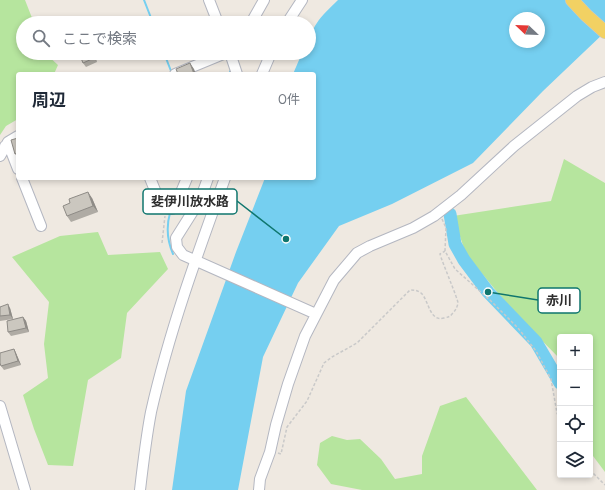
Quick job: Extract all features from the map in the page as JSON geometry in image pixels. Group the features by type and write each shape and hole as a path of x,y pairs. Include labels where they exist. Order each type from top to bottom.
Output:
{"main road":[{"path":"572,0 605,32"}],"street":[{"path":"209,0 215,16"},
{"path":"255,16 264,0"},
{"path":"292,16 302,0"},
{"path":"180,72 209,60"},
{"path":"263,72 268,60"},
{"path":"259,490 260,479 270,452 288,384 305,336 334,280 357,253 412,228 439,212 461,195 514,146 577,96 592,87 605,82"},
{"path":"0,156 8,142 16,137"},
{"path":"6,146 11,150 16,164"},
{"path":"23,180 41,226"},
{"path":"151,180 161,205 169,208 176,204 186,180"},
{"path":"207,180 200,200 176,238 179,252 316,314"},
{"path":"140,490 151,412 177,319 200,262 224,180"},
{"path":"0,406 25,490"}],"path":[{"path":"162,243 169,208"},
{"path":"439,212 446,228 445,251 455,269 480,290 518,328 536,351 551,379 557,413"},
{"path":"270,452 281,454 287,427 307,401 324,363 357,343 410,290 416,290 422,294 434,316 442,318 450,316 456,310 458,302 440,254 445,251"},
{"path":"593,473 605,485"}],"green space":[{"path":"0,0 25,0 31,16 16,16 16,60 53,60 58,65 55,72 16,72 16,120 6,126 0,135"},
{"path":"564,159 605,183 605,472 593,456 593,334 557,334 557,356 511,309 466,254 453,216 551,201"},
{"path":"98,232 108,255 160,252 168,269 127,313 121,358 88,380 73,466 48,465 23,395 48,378 44,344 49,302 12,257 60,236"},
{"path":"466,397 537,490 362,490 331,484 317,465 320,443 332,436 347,440 360,439 381,459 395,479 422,474 422,456 440,406"}],"water":[{"path":"338,0 605,0 605,32 543,91 473,163 392,204 339,226 298,283 263,357 238,490 172,490 186,391 236,252 264,180 316,180 316,72 294,72 299,60 316,60 317,23"}],"building":[{"path":"82,60 90,60 83,63"},
{"path":"190,63 193,72 177,72 176,69"},
{"path":"16,139 15,154 11,140"},
{"path":"88,192 93,206 67,216 63,206 70,203 69,199"},
{"path":"8,304 10,315 0,316 0,307"},
{"path":"23,317 26,328 8,332 7,321"},
{"path":"14,349 18,361 1,366 0,353"}],"waterway":[{"path":"144,0 150,16"},
{"path":"167,60 171,71"},
{"path":"230,72 232,68"},
{"path":"170,213 168,234 169,244 173,254"},
{"path":"450,214 455,244 464,260 488,292 536,342 557,378"}],"place":[{"name":"斐伊川放水路","path":"286,239"},
{"name":"赤川","path":"488,292"}]}
